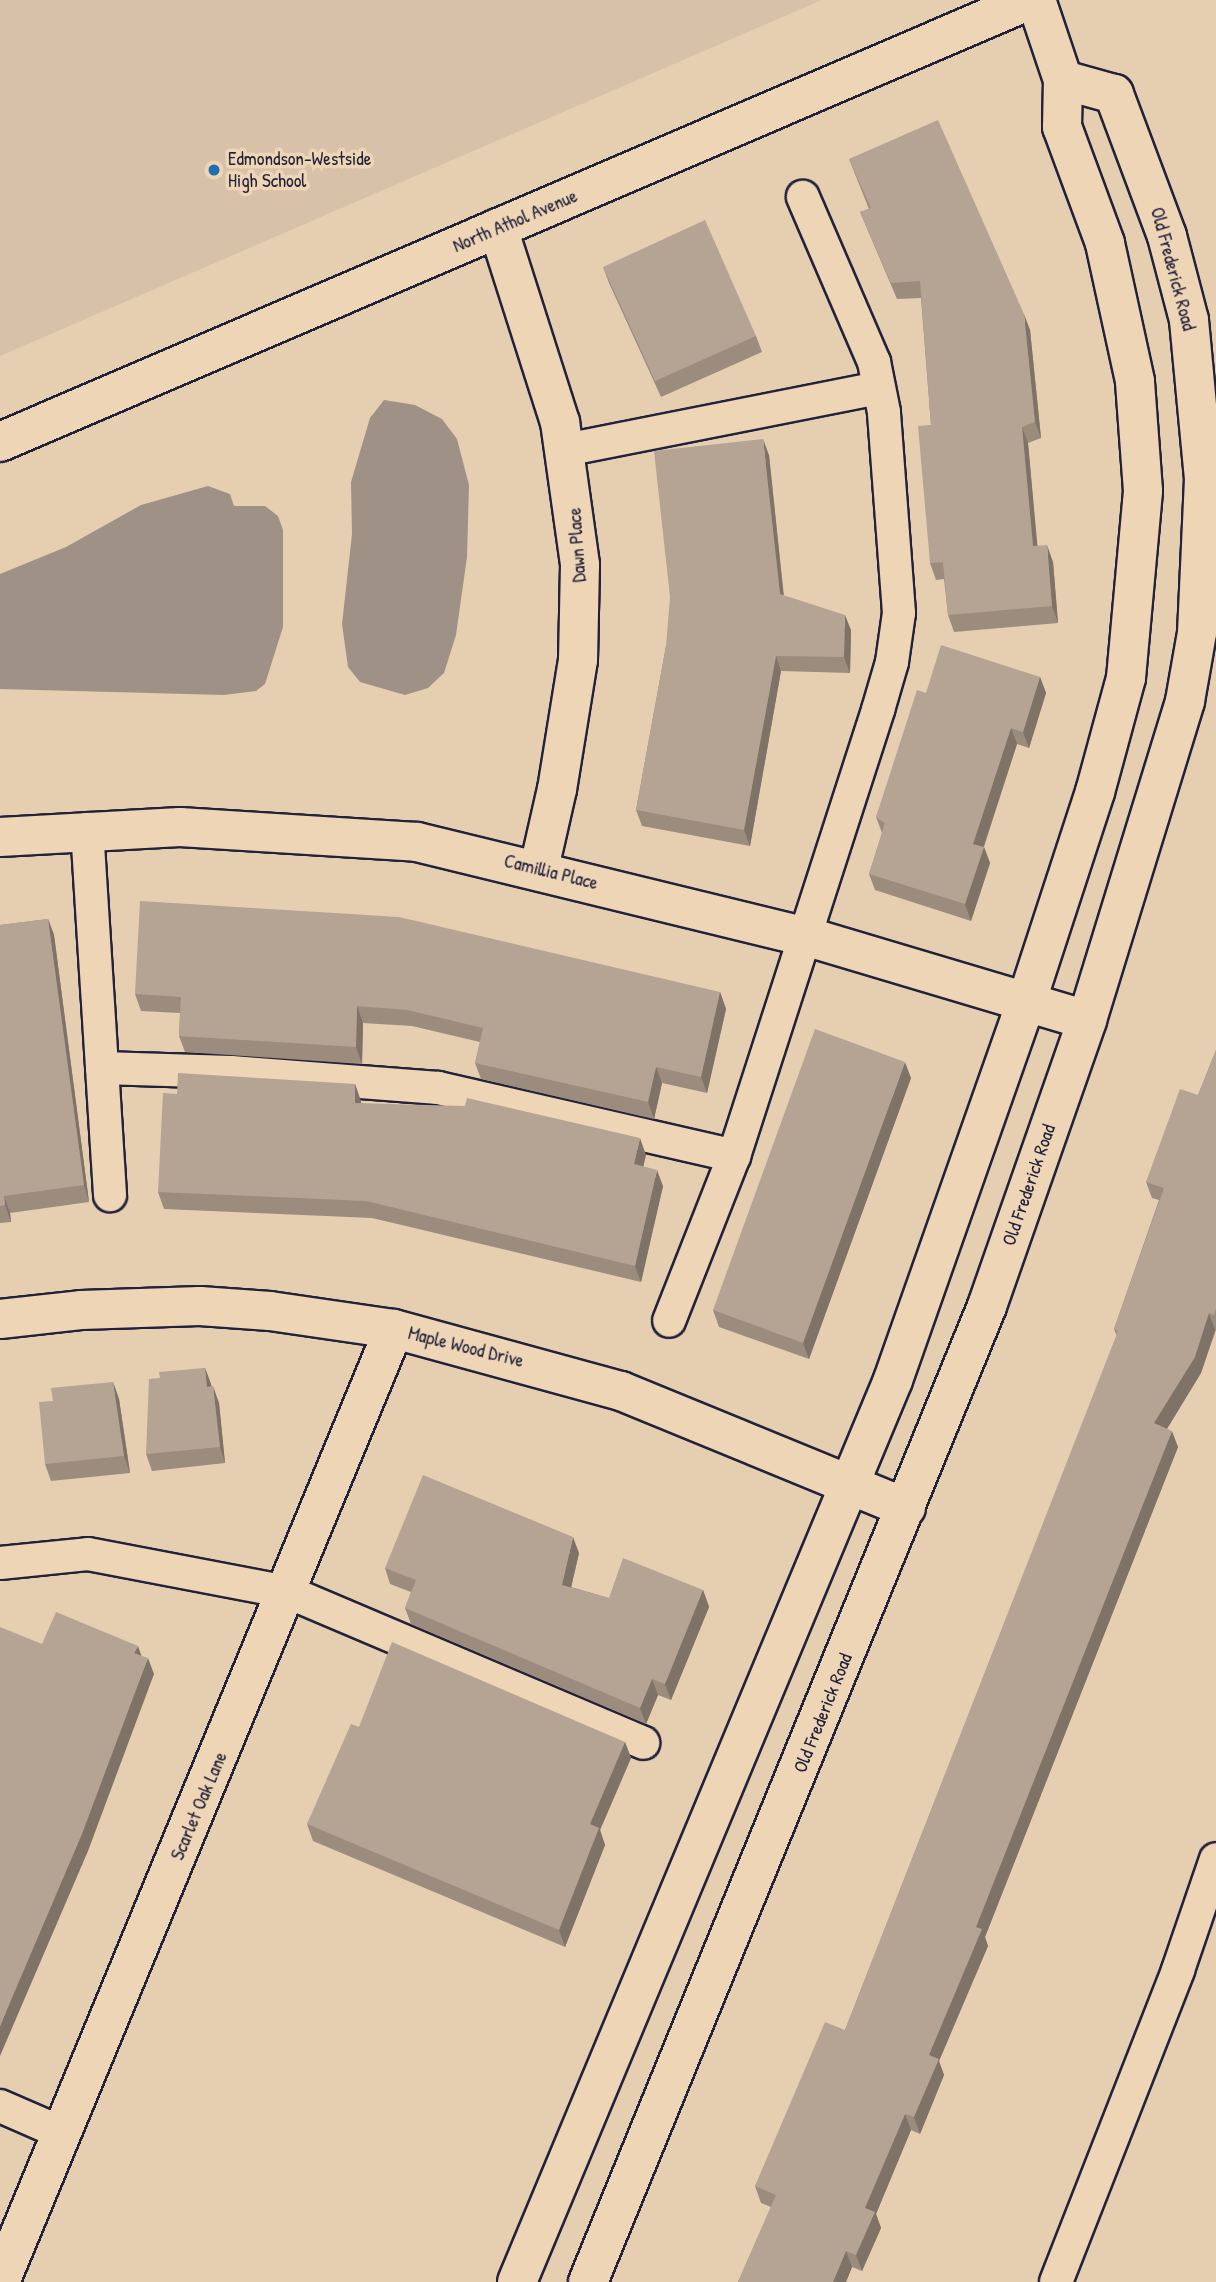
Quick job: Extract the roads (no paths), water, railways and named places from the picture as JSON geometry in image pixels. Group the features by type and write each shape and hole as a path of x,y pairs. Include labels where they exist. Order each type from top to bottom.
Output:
{"street":[{"name":"North Athol Avenue","path":"0,442 1030,0"},
{"path":"517,2282 893,1380 1027,1000 1112,732 1126,678 1140,555 1143,480 1135,381 1105,243 1062,127 1063,80 1036,0"},
{"name":"Old Frederick Road","path":"587,2282 987,1306 1087,1020 1173,750 1209,560 1199,401 1189,320 1167,236 1114,94 1063,80"},
{"name":"Dawn Place","path":"498,228 547,373 565,450 580,565 578,660 558,789 539,868"},
{"path":"1140,555 1209,560"},
{"name":"Camillia Place","path":"0,837 86,829 180,827 417,842 539,868 808,937 1087,1020"},
{"name":"Maple Wood Drive","path":"0,1319 81,1310 200,1306 270,1311 394,1329 621,1391 906,1508"},
{"name":"Scarlet Oak Lane","path":"0,2282 288,1592 394,1329"}],"lane":[{"path":"669,1321 734,1156 808,937 892,662 899,613 878,388 857,320 803,197"},
{"path":"565,450 878,388"},
{"path":"86,829 110,1195"},
{"path":"102,1068 231,1072 438,1088 734,1156"},
{"path":"0,1563 100,1555 288,1592 643,1743"},
{"path":"1056,2282 1178,1970 1216,1859"},
{"path":"0,2106 62,2133"}],"place":[{"name":"Edmondson-Westside High School","path":"214,170"}]}
